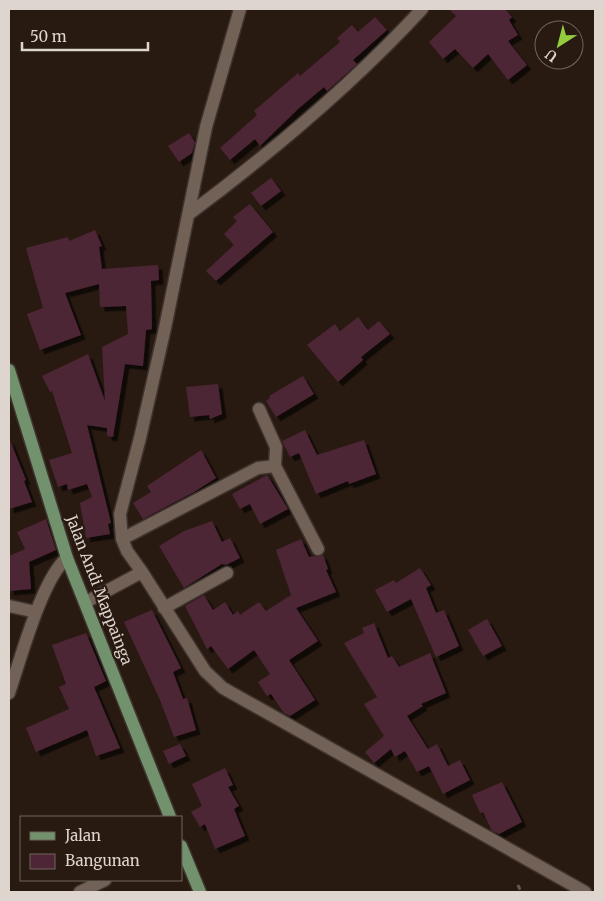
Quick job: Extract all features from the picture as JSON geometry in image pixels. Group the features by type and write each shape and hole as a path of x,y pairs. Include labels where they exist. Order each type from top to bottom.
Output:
{"main road":[{"name":"Jalan Andi Mappainga","path":"9,370 12,396 67,558 170,816"},
{"path":"182,848 200,892"}],"street":[{"path":"240,9 206,127 140,438 120,514 122,539 127,551 205,671 223,688 584,892"},
{"path":"189,214 256,164 380,54 422,9"},
{"path":"259,409 276,447 275,466 318,549"},
{"path":"122,539 258,468 275,466"},
{"path":"9,693 36,612 58,566 67,558"},
{"path":"86,602 142,572"},
{"path":"164,608 226,573"},
{"path":"9,606 36,612"},
{"path":"80,892 103,881"}],"path":[{"path":"518,885 521,892"}],"building":[{"path":"449,9 505,9 512,17 509,20 518,35 508,41 527,65 508,80 488,54 473,68 455,49 443,59 429,42 456,16"},
{"path":"375,17 387,30 353,60 357,64 327,91 324,87 260,146 255,139 230,160 220,148 257,115 254,111 298,73 300,76 340,42 337,38 352,25 358,32"},
{"path":"189,133 195,142 192,153 179,162 168,146"},
{"path":"271,178 281,191 261,206 251,193"},
{"path":"250,204 273,232 216,281 206,271 234,245 224,234 237,221 233,217"},
{"path":"95,230 102,246 99,247 102,269 158,265 159,280 151,281 152,329 146,330 143,366 125,364 113,437 107,436 107,428 87,425 111,523 108,524 110,534 86,538 80,503 92,497 87,484 68,490 67,484 58,487 49,460 72,453 52,391 50,392 42,376 88,354 105,401 102,347 128,334 126,306 100,307 99,284 65,293 81,335 40,350 27,314 43,308 26,248 68,237 69,241"},
{"path":"358,317 368,330 379,321 390,334 361,357 363,360 338,382 307,345 335,324 340,331"},
{"path":"303,376 314,394 276,417 266,401 270,398 269,396"},
{"path":"218,384 222,414 210,419 209,415 190,417 186,387"},
{"path":"305,430 317,455 364,440 376,474 349,484 348,481 316,494 299,453 290,457 282,441"},
{"path":"9,438 26,480 24,481 32,502 9,509"},
{"path":"201,450 216,478 143,519 133,503 151,492 147,486"},
{"path":"267,475 288,509 260,524 250,504 240,509 232,494"},
{"path":"46,519 56,550 29,562 31,589 9,591 9,556 25,549 17,532"},
{"path":"212,521 222,542 230,538 240,558 226,565 222,564 184,588 159,546 184,531"},
{"path":"301,539 309,557 323,555 328,569 326,570 336,592 296,608 318,641 289,660 315,700 290,716 284,713 271,694 267,696 258,682 270,674 254,650 228,669 211,646 207,649 185,606 204,595 213,610 225,602 233,615 238,611 240,615 259,602 266,611 291,595 276,550"},
{"path":"420,568 431,585 426,588 436,613 444,610 459,646 436,657 411,599 387,612 375,590 394,580 396,583"},
{"path":"152,610 181,668 173,672 183,699 187,698 196,730 174,737 160,700 124,622"},
{"path":"487,619 502,646 483,656 468,630"},
{"path":"374,623 388,658 392,656 399,667 430,653 446,693 421,704 423,706 407,716 428,749 437,744 448,766 460,760 470,780 443,794 429,766 417,772 405,751 395,757 391,749 374,763 365,752 384,736 364,704 377,697 344,643 364,633 362,628"},
{"path":"86,633 106,681 94,687 120,748 96,756 87,730 36,752 26,728 69,709 59,687 66,684 52,645"},
{"path":"180,744 186,756 169,764 163,751"},
{"path":"225,768 233,785 228,787 239,806 234,809 245,836 215,849 205,824 200,827 191,812 202,806 192,784"},
{"path":"502,782 522,822 499,834 492,831 483,812 480,813 472,795"}]}
